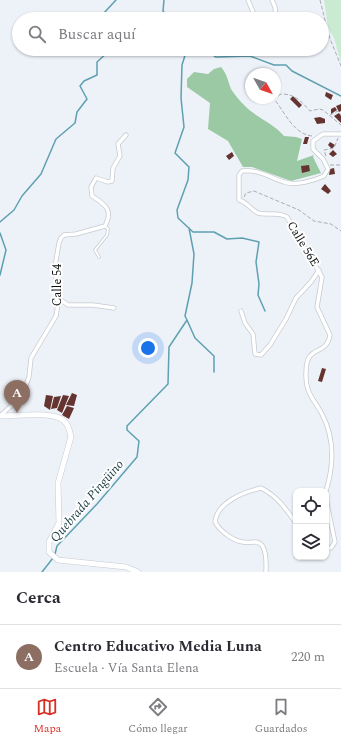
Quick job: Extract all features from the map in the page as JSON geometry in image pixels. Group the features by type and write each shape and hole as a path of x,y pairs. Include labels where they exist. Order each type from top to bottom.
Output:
{"main road":[{"path":"0,416 38,415 59,417 65,422 70,431 71,437 58,484 59,523 49,542 49,552 58,560 126,567 138,572"}],"street":[{"path":"248,0 253,12"},
{"path":"272,0 275,12"},
{"path":"241,201 239,200 238,193 239,175 242,171 258,171 285,183 296,184 324,176 328,169 328,164 313,149 312,143 323,134 340,134"},
{"path":"104,226 107,219 108,207 92,196 91,187 96,178 108,182 112,181 113,168 120,156 118,144 126,135"},
{"name":"Calle 56E","path":"241,201 258,212 278,213 287,217 306,252 319,270 322,283 317,307 330,335 327,344 308,355 305,374 307,392 322,414 328,430 332,449 331,478 327,488"},
{"name":"Calle 54","path":"0,416 12,405 26,385 29,377 31,358 56,316 58,298 55,266 61,238 64,235 76,234 104,226"},
{"path":"241,311 245,323 254,334 256,354 261,355 270,345 286,319 296,298 311,282 319,270"},
{"path":"58,298 64,304 93,305 114,308"},
{"path":"266,572 266,557 262,546 256,542 236,540 226,534 216,522 217,514 236,498 246,492 261,488 283,504 293,519"},
{"path":"329,513 335,542 331,548 329,548"}],"lane":[{"path":"99,257 95,250 107,235 108,229 104,226"}],"path":[{"path":"320,0 323,12"},
{"path":"329,36 341,66"},
{"path":"314,140 314,137 306,136 294,127 274,99 281,94 293,95 310,111 319,109 323,110 341,125"},
{"path":"329,116 338,112 341,115"},
{"path":"327,158 324,150 334,148 340,134"},
{"path":"328,164 341,165"},
{"path":"241,201 246,193 254,191 299,210 314,221 330,224 341,231"}],"green space":[{"path":"324,0 341,0 341,63 334,38 329,29 329,12 326,12"},
{"path":"221,67 226,75 232,91 250,110 280,131 284,136 302,139 297,161 314,155 313,157 321,173 291,181 252,167 243,167 228,141 208,129 210,103 187,87 187,79 194,72 208,74 214,69"}],"building":[{"path":"326,92 333,95 331,100 325,96"},
{"path":"293,96 302,105 299,108 290,99"},
{"path":"341,104 341,111 339,112 336,106"},
{"path":"335,107 337,110 331,114 331,109"},
{"path":"339,113 341,116 341,123 334,116"},
{"path":"320,117 325,119 325,123 317,124 314,118"},
{"path":"305,137 309,137 307,144 303,144"},
{"path":"330,142 335,145 332,149 328,145"},
{"path":"333,150 337,154 333,157 329,154"},
{"path":"232,152 234,156 229,160 226,156"},
{"path":"309,165 310,171 302,173 301,166"},
{"path":"334,168 335,174 329,175 330,169"},
{"path":"325,184 331,191 328,194 321,189"},
{"path":"322,368 326,369 322,382 318,381"},
{"path":"72,393 77,395 74,406 66,405"},
{"path":"46,395 53,396 50,410 44,406"},
{"path":"63,395 69,396 62,413 57,410"},
{"path":"61,396 57,408 51,409 54,397"},
{"path":"67,406 74,408 69,419 62,415"}],"waterway":[{"path":"105,12 116,0"},
{"path":"164,0 164,12"},
{"path":"0,222 14,210 22,196 41,174 56,139 75,123 77,112 87,99 80,86 84,81 97,75 97,62 104,56"},
{"path":"185,56 182,65 181,98 184,127 175,153 189,167 188,180 177,210 178,218 193,232 214,232 227,239 242,238 259,242 256,262 259,284 258,295 265,311"},
{"path":"214,56 250,56"},
{"path":"250,56 274,65 286,65 292,71 341,96"},
{"name":"Quebrada Pingüino","path":"55,554 57,546 97,504 137,457 139,441 127,430 127,426 168,384 169,347 187,320 185,316 192,283 194,254 189,228"},
{"path":"0,233 6,250 0,275"},
{"path":"187,320 195,338 214,356 214,372"},
{"name":"Quebrada Pingüino","path":"42,572 53,558"}],"place":[{"name":"Centro Educativo Media Luna","path":"17,413"}]}
